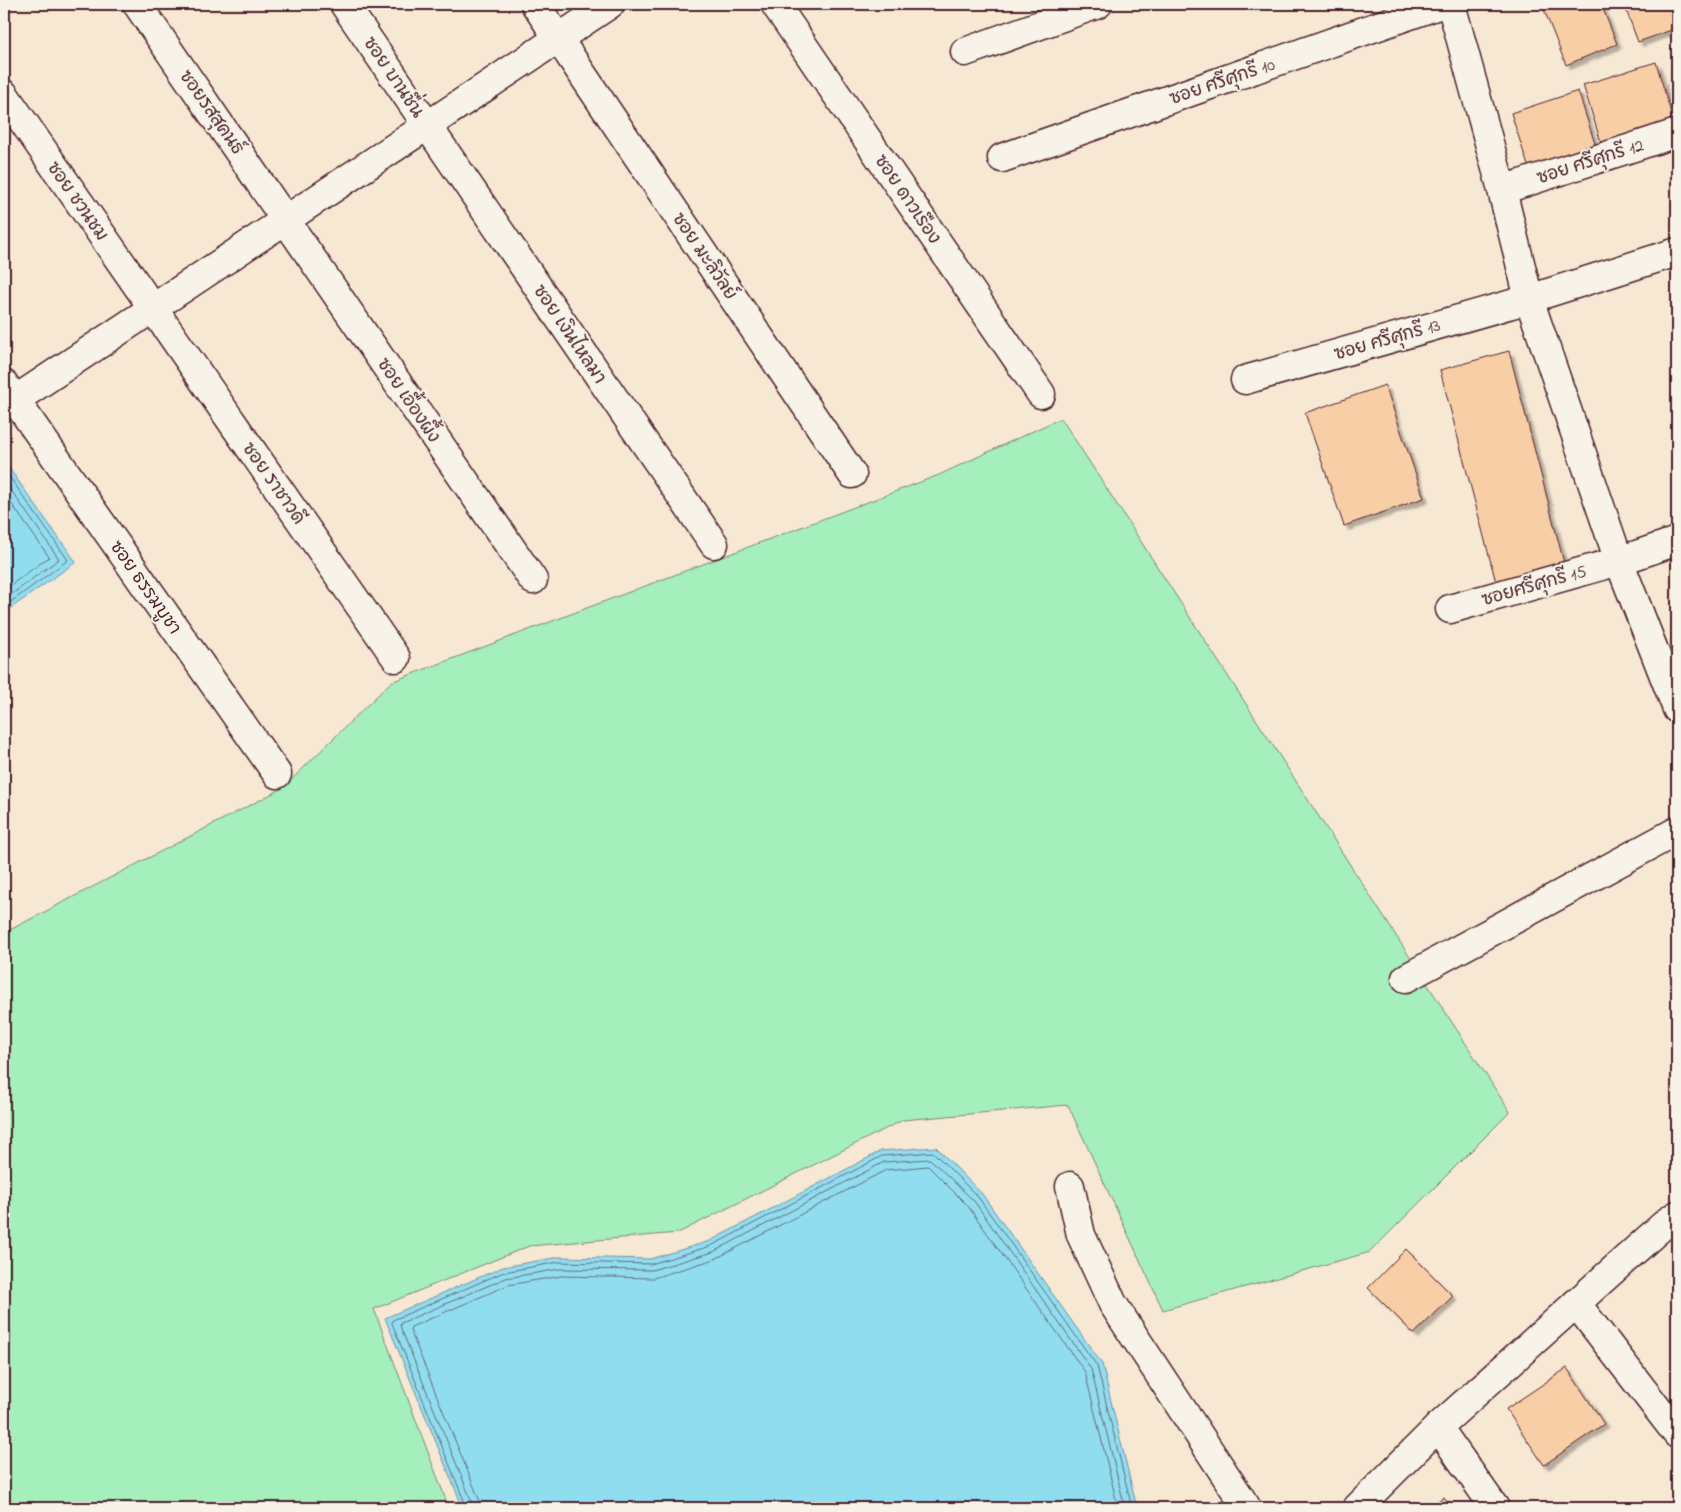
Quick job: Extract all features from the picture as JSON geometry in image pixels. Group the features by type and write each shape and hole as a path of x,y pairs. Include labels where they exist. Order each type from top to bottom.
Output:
{"street":[{"name":"ซอยรสสุคนธ์","path":"137,4 286,219"},
{"name":"ซอย บานชื่น","path":"344,4 427,125"},
{"name":"ซอย มะลิวัลย์","path":"535,4 852,474"},
{"path":"9,392 153,308 610,4"},
{"name":"ซอย ดาวเรือง","path":"775,4 1041,394"},
{"path":"965,52 1098,4"},
{"name":"ซอย ศรีศุกรี 10","path":"1002,158 1441,4"},
{"path":"1451,4 1502,190 1529,299 1619,561 1677,709"},
{"name":"ซอย ชวนชม","path":"4,94 153,308"},
{"name":"ซอย เงินไหลมา","path":"427,125 714,544"},
{"name":"ซอย ศรีศุกรี 12","path":"1502,190 1677,133"},
{"name":"ซอย เอื้องผึ้ง","path":"286,219 533,580"},
{"name":"ซอย ศรีศุกรี 13","path":"1245,380 1529,299 1677,252"},
{"name":"ซอย ราชาวดี","path":"153,308 396,658"},
{"name":"ซอย ธรรมบูชา","path":"9,392 278,774"},
{"name":"ซอยศรีศุกรี 15","path":"1450,609 1619,561 1677,541"},
{"path":"1406,978 1677,831"},
{"path":"1070,1186 1081,1235 1113,1304 1247,1508"},
{"path":"1357,1508 1438,1427 1668,1220 1677,1215"},
{"path":"1576,1303 1677,1434"},
{"path":"1438,1427 1495,1508"}],"green space":[{"path":"1061,418 1510,1112 1370,1252 1163,1310 1068,1105 903,1120 678,1233 529,1246 374,1309 449,1508 4,1508 4,933 283,788 391,682 939,475"}],"water":[{"path":"4,461 76,562 4,613"},
{"path":"936,1147 982,1194 1102,1364 1137,1508 463,1508 385,1318 503,1267 559,1257 650,1259 710,1241 881,1151"}],"building":[{"path":"1550,4 1601,4 1617,44 1566,65 1543,7"},
{"path":"1624,4 1677,4 1677,28 1638,42"},
{"path":"1656,62 1676,130 1604,152 1583,85"},
{"path":"1578,91 1598,153 1531,175 1511,113"},
{"path":"1509,351 1565,567 1497,586 1440,370"},
{"path":"1385,385 1424,498 1344,526 1305,413"},
{"path":"1406,1249 1453,1296 1414,1334 1368,1288"},
{"path":"1567,1368 1604,1424 1544,1465 1506,1409"},
{"path":"1444,1497 1452,1508 1427,1508"}]}
